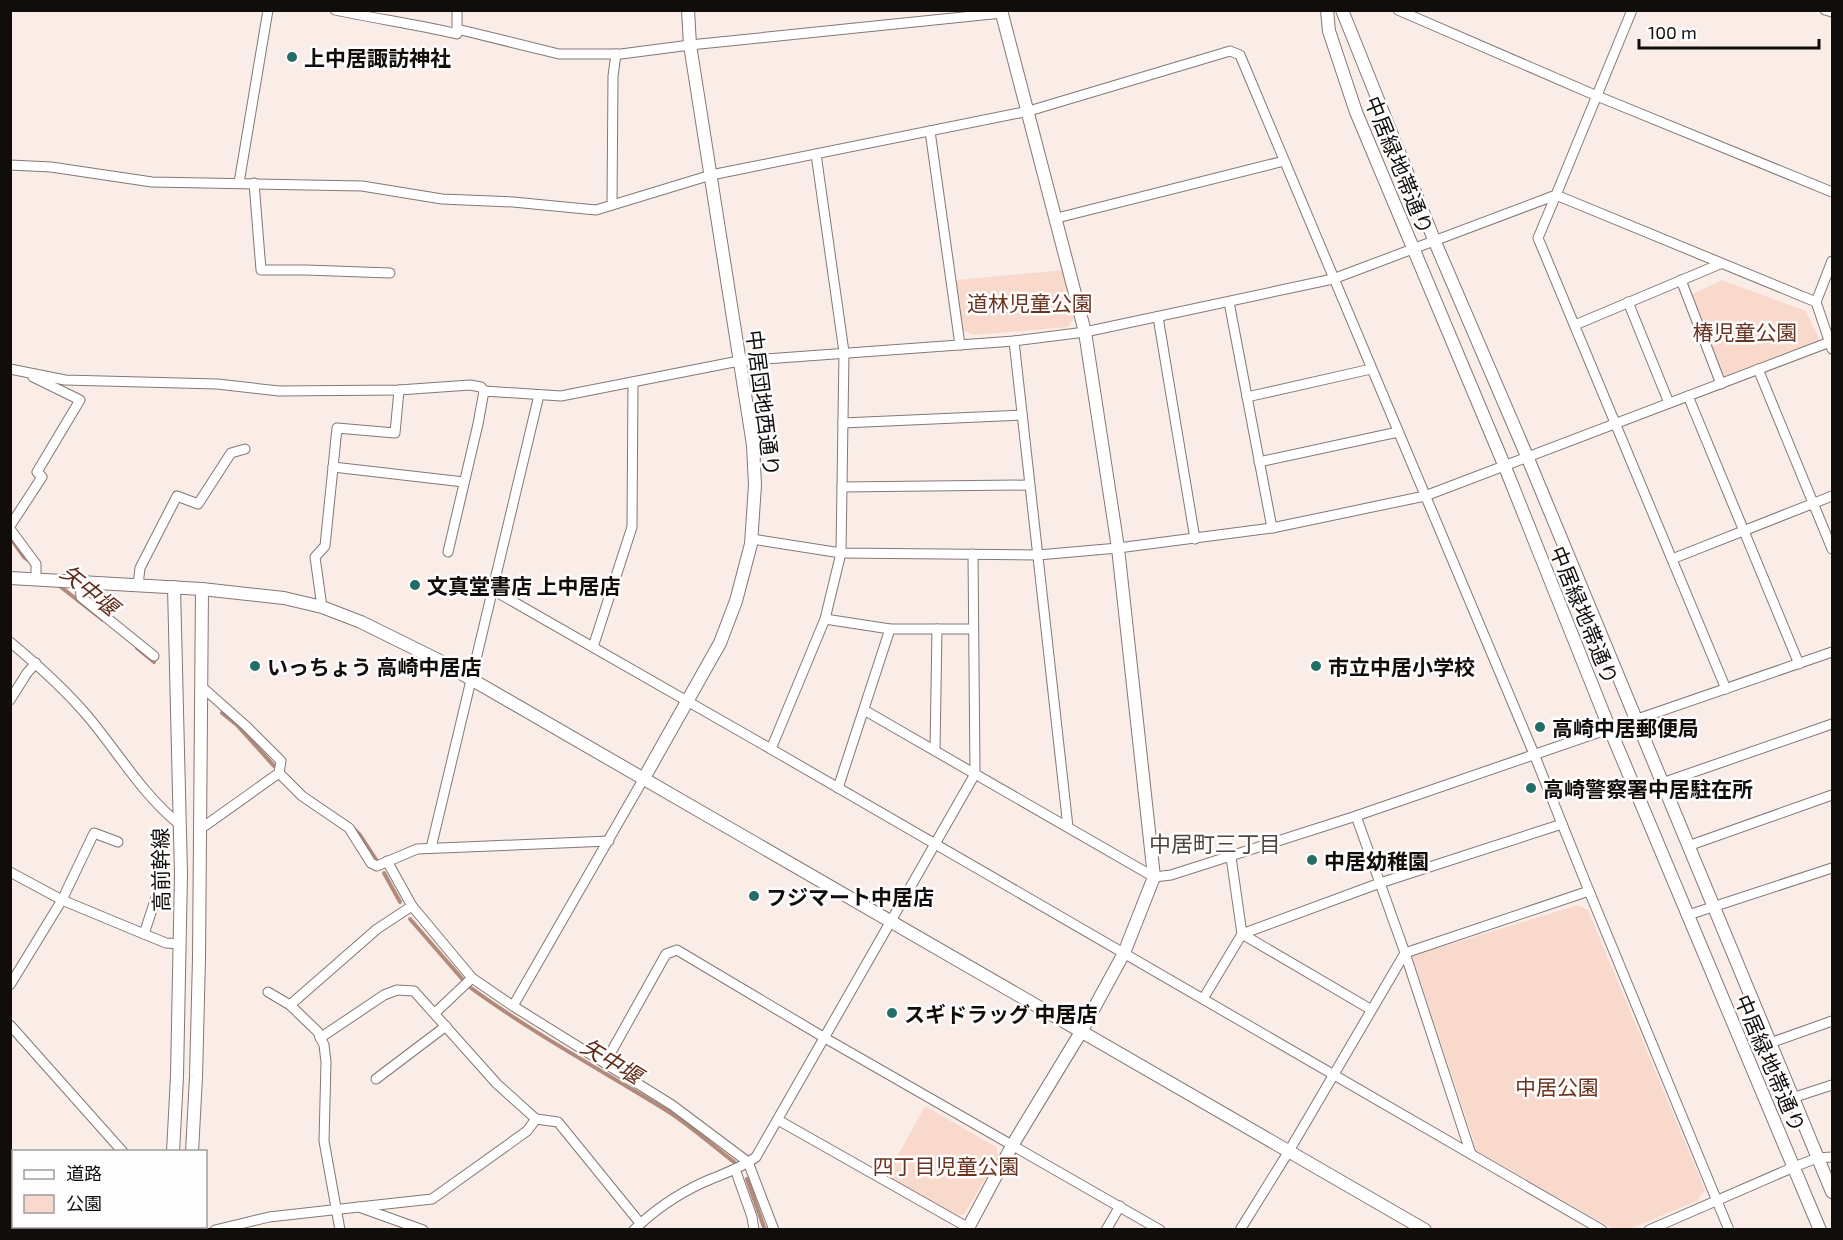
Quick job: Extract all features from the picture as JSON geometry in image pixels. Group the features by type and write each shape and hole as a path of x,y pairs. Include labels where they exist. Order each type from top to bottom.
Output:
{"street":[{"path":"239,183 268,10"},
{"path":"335,10 389,22 413,23 457,34 457,10"},
{"name":"中居団地西通り","path":"644,778 720,643 736,601 752,539 755,485 753,445 690,45 688,10"},
{"name":"中居緑地帯通り","path":"1327,10 1329,31 1356,112 1505,467 1609,727 1820,1230"},
{"name":"中居緑地帯通り","path":"1342,10 1435,242 1833,1192"},
{"path":"1398,10 1597,96 1833,192"},
{"path":"1632,10 1538,238 1726,688"},
{"path":"1825,10 1833,12"},
{"path":"457,29 559,54 616,54 1002,12 1085,332 1118,548 1154,877 1124,953 1081,1032 1013,1144 967,1228 778,1120"},
{"path":"10,165 51,167 152,182 362,186 442,199 513,202 596,210 711,174 1029,111 1230,51 1240,55 1534,754 1588,891 1729,1230"},
{"path":"612,205 613,76 616,54"},
{"path":"930,131 960,345"},
{"path":"771,749 825,619 842,553 844,352 816,154"},
{"path":"1057,218 1284,160"},
{"path":"254,183 261,270 390,273"},
{"path":"15,370 64,380 217,384 279,391 399,390 470,385 482,387 484,391 561,396 739,361 1014,341 1085,332 1333,279 1556,195 1816,302"},
{"path":"752,539 842,553 1038,555 1196,539 1272,528 1425,496 1758,369 1831,345 1816,302 1833,261"},
{"path":"1575,325 1720,264"},
{"path":"1681,280 1721,384"},
{"path":"1229,302 1272,528"},
{"path":"1628,302 1669,403"},
{"path":"1158,317 1196,539"},
{"path":"1014,341 1068,827"},
{"path":"1247,397 1371,369"},
{"path":"1758,369 1833,549"},
{"path":"15,370 80,400 37,472 42,477 10,528 36,564 36,579"},
{"path":"593,647 632,527 633,383"},
{"path":"322,607 315,557 325,546 337,428 394,434 399,390"},
{"path":"448,552 484,391"},
{"path":"431,848 539,395"},
{"path":"1688,396 1799,664"},
{"path":"843,423 1022,415"},
{"path":"1259,462 1398,432"},
{"path":"138,585 140,568 177,495 198,504 231,453 245,449"},
{"path":"333,467 464,482"},
{"path":"842,487 1029,484"},
{"path":"1672,559 1833,496"},
{"path":"320,1038 384,995 397,990 414,991 497,1084 536,1119 558,1122 637,1226 652,1211 703,1182 735,1169 756,1157 975,774 973,554"},
{"path":"10,578 202,589 274,597 322,607 382,632 431,656 644,778 1425,1230"},
{"path":"80,582 81,597 154,656"},
{"name":"高前幹線","path":"173,1150 181,874 174,587"},
{"name":"高前幹線","path":"192,1150 197,1066 202,589"},
{"path":"493,590 1602,1230"},
{"path":"825,619 890,629 972,629"},
{"path":"838,788 890,629"},
{"path":"935,750 937,630"},
{"path":"10,642 53,679 89,718 160,809 179,824"},
{"path":"864,710 1154,877 1171,875 1231,857 1356,816 1609,727 1833,652"},
{"path":"10,700 36,663"},
{"path":"199,830 279,773 281,761 201,686"},
{"path":"1662,783 1833,724"},
{"path":"279,773 302,796 349,828 371,863 377,866 407,852 431,848 609,841"},
{"path":"513,1006 644,778"},
{"path":"1688,846 1833,795"},
{"path":"1356,816 1405,953 1471,1154"},
{"path":"1203,999 1242,934 1380,883 1562,825"},
{"path":"10,986 62,900 94,833 118,842"},
{"path":"1231,857 1242,934"},
{"path":"387,861 412,906 472,978 672,1105 748,1162 774,1230"},
{"path":"1688,915 1833,868"},
{"path":"10,873 62,900 166,943 180,944"},
{"path":"144,934 163,876"},
{"path":"1240,1230 1405,953 1588,891"},
{"path":"290,1005 377,928 412,906"},
{"path":"1242,934 1370,1009"},
{"path":"605,1063 666,954 676,950 1160,1230"},
{"path":"435,1014 472,978"},
{"path":"268,992 290,1005 318,1032 320,1038 326,1062 324,1141 340,1230"},
{"path":"1770,1043 1833,1022"},
{"path":"10,1025 121,1150"},
{"path":"376,1079 446,1026"},
{"path":"1792,1098 1833,1085"},
{"path":"215,1230 269,1217 432,1199 527,1131 536,1119"},
{"path":"1649,1230 1794,1167 1817,1158 1833,1157"},
{"path":"735,1169 752,1217 754,1230"},
{"path":"1106,1230 1120,1206"},
{"path":"359,1207 423,1230"}],"green space":[{"name":"道林児童公園","path":"1063,270 1075,316 1068,327 973,335 963,330 956,280"},
{"name":"椿児童公園","path":"1722,280 1806,311 1821,343 1722,380 1690,295"},
{"name":"中居公園","path":"1578,905 1588,910 1705,1190 1697,1201 1630,1229 1613,1229 1477,1151 1412,956"},
{"name":"四丁目児童公園","path":"925,1106 996,1147 999,1157 964,1214 955,1216 886,1177"}],"waterway":[{"name":"矢中堰","path":"10,537 24,557 31,562"},
{"name":"矢中堰","path":"57,584 103,620"},
{"name":"矢中堰","path":"137,648 154,662"},
{"name":"矢中堰","path":"222,713 237,725 274,766"},
{"name":"矢中堰","path":"354,829 377,861"},
{"name":"矢中堰","path":"384,873 400,902"},
{"name":"矢中堰","path":"410,919 464,981"},
{"name":"矢中堰","path":"471,988 544,1037 669,1112 734,1162"},
{"name":"矢中堰","path":"747,1179 765,1230"}],"place":[{"name":"上中居諏訪神社","path":"292,57"},
{"name":"文真堂書店 上中居店","path":"415,585"},
{"name":"いっちょう 高崎中居店","path":"255,666"},
{"name":"市立中居小学校","path":"1316,666"},
{"name":"高崎中居郵便局","path":"1540,727"},
{"name":"高崎警察署中居駐在所","path":"1531,788"},
{"name":"中居幼稚園","path":"1312,860"},
{"name":"フジマート中居店","path":"754,896"},
{"name":"スギドラッグ 中居店","path":"892,1013"}],"district":[{"name":"中居町三丁目","path":"1215,843"}]}
